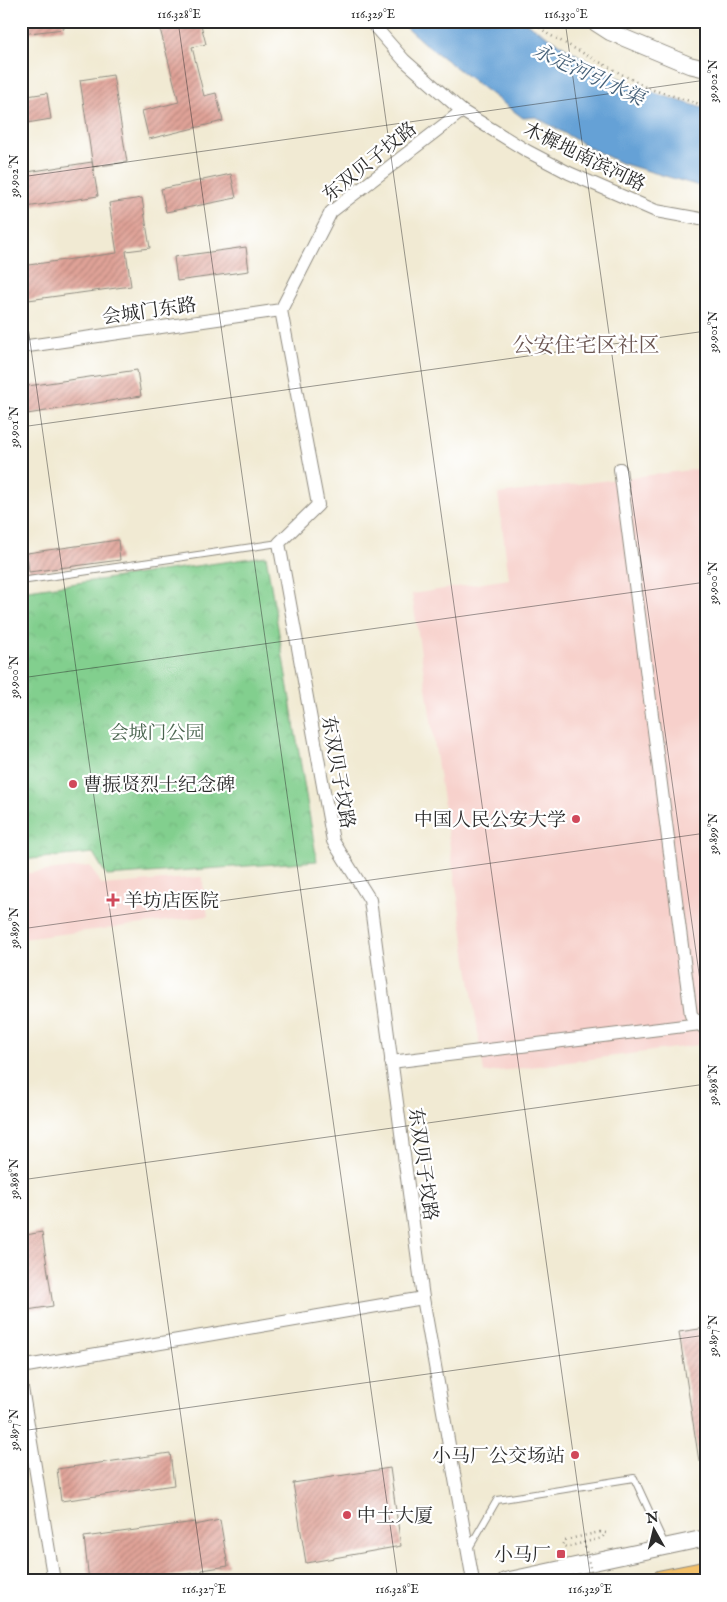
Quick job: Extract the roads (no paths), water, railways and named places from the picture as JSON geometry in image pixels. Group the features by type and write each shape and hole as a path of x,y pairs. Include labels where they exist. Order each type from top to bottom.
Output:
{"highway":[{"path":"662,1581 706,1572"}],"street":[{"name":"木樨地南滨河路","path":"370,21 404,60 462,111 527,151 568,173 656,211 706,220"},
{"path":"593,21 610,32 688,65 706,69"},
{"name":"东双贝子坟路","path":"282,310 331,212 462,111"},
{"path":"278,543 318,505 282,310"},
{"name":"会城门东路","path":"21,346 282,310"},
{"path":"620,469 692,1015 703,1027"},
{"name":"东双贝子坟路","path":"278,543 333,841 370,900 423,1298 473,1581"},
{"path":"391,1062 703,1027"},
{"path":"21,1367 423,1298"},
{"path":"21,1382 54,1581"},
{"path":"505,1581 706,1538"}],"lane":[{"path":"21,581 278,543"},
{"path":"467,1551 497,1500 634,1478 665,1546"}],"water":[{"name":"永定河引水渠","path":"399,21 523,21 592,64 625,81 645,90 706,109 706,188 621,163 590,148 536,117 523,118 425,44"}],"place":[{"name":"曹振贤烈士纪念碑","path":"73,784"},
{"name":"中国人民公安大学","path":"576,819"},
{"name":"羊坊店医院","path":"113,900"},
{"name":"小马厂公交场站","path":"575,1455"},
{"name":"中土大厦","path":"347,1515"},
{"name":"小马厂","path":"561,1554"}],"district":[{"name":"公安住宅区社区","path":"586,345"}],"park label":[{"name":"会城门公园","path":"157,732"}]}
